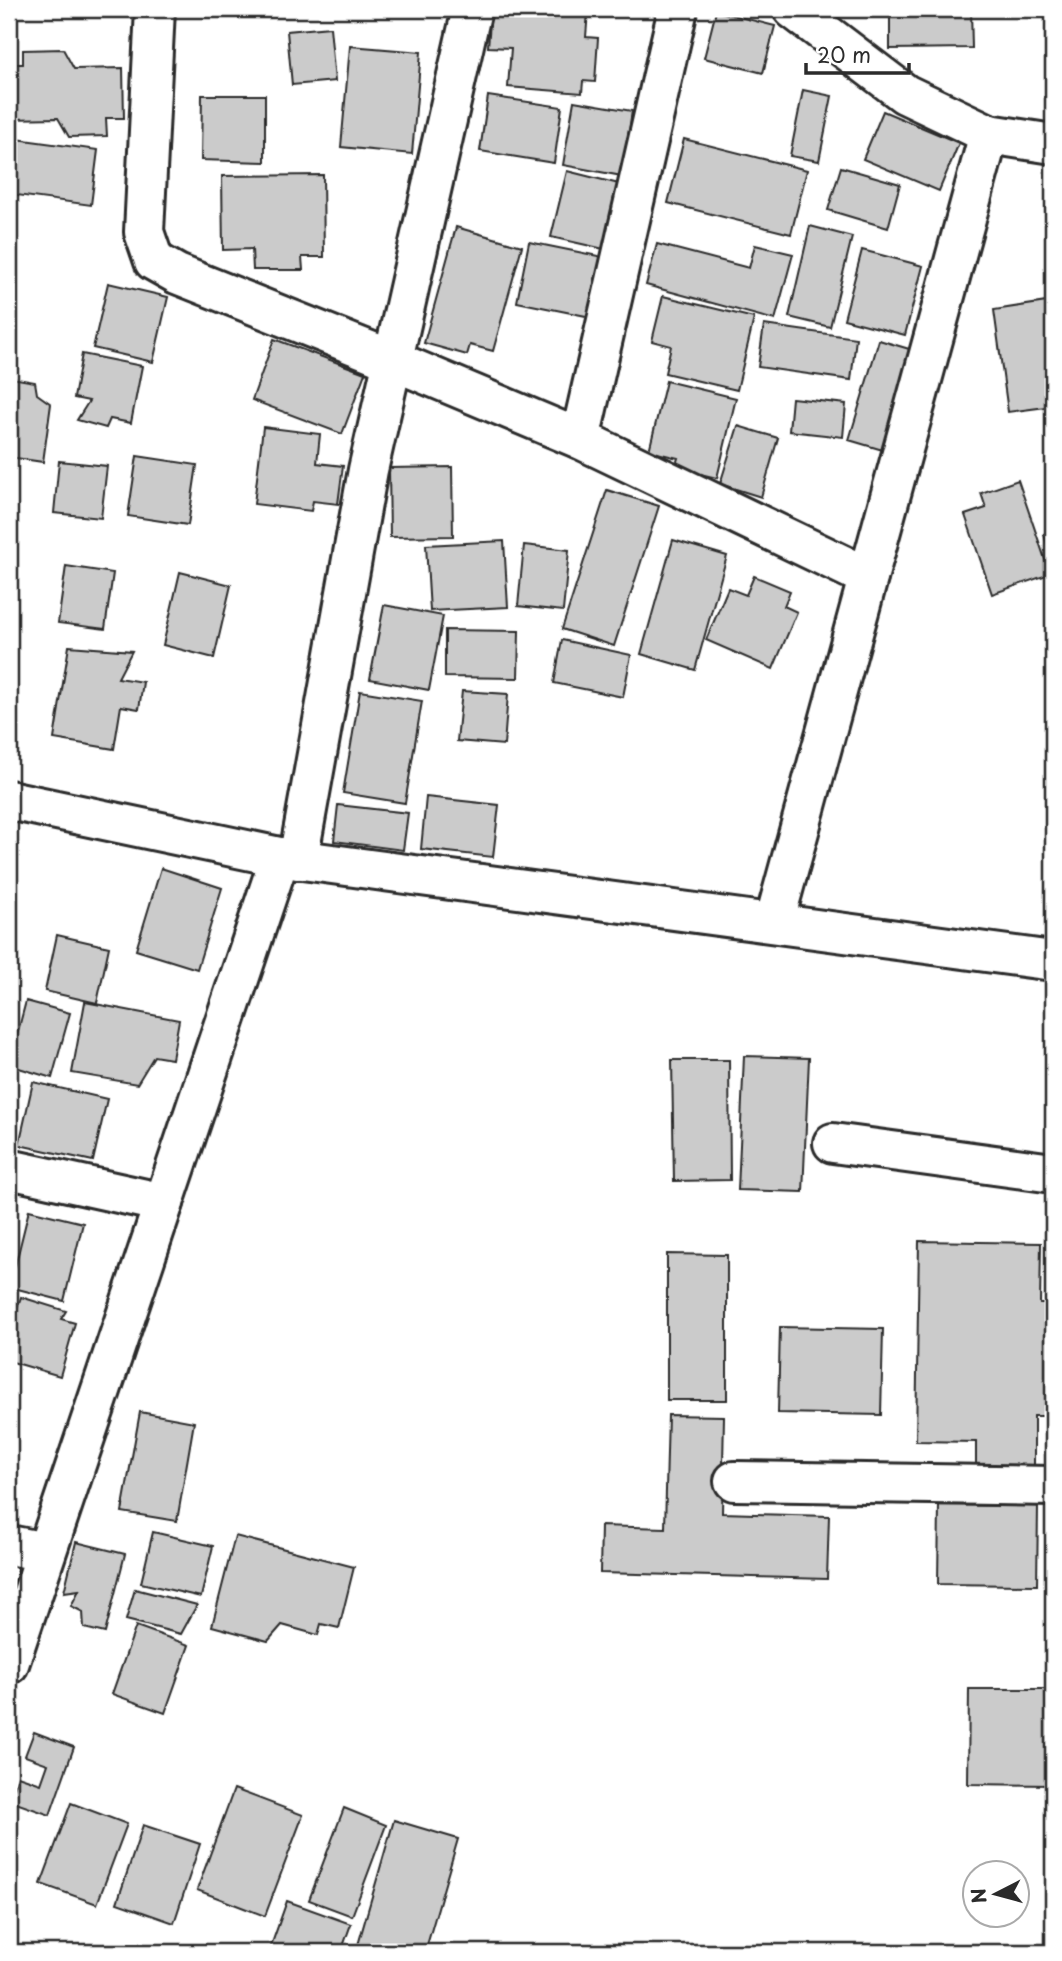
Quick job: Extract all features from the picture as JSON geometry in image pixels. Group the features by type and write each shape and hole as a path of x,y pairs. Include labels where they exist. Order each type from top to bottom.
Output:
{"street":[{"path":"155,9 144,232 154,261 177,274 580,439 868,578"},
{"path":"9,1664 164,1203 289,859 368,470 472,9"},
{"path":"580,439 678,9"},
{"path":"810,15 905,94 989,134 1053,144"},
{"path":"774,923 989,134"},
{"path":"9,800 289,859 1053,961"},
{"path":"833,1143 1053,1172"},
{"path":"9,1170 164,1203"},
{"path":"734,1481 1053,1486"},
{"path":"9,1545 46,1552"}],"building":[{"path":"491,9 588,11 586,37 598,38 595,82 583,81 582,93 508,87 511,48 488,47"},
{"path":"890,9 971,9 972,48 890,49"},
{"path":"716,11 775,26 763,73 704,58"},
{"path":"330,27 335,81 292,85 287,31"},
{"path":"350,46 421,52 412,154 341,147"},
{"path":"63,49 74,69 123,68 124,118 106,118 107,136 69,137 58,118 9,119 9,64 23,64 23,50"},
{"path":"803,90 832,96 819,161 790,156"},
{"path":"202,95 265,95 265,162 201,160"},
{"path":"488,96 562,107 554,163 480,151"},
{"path":"574,101 632,111 622,176 563,165"},
{"path":"883,111 959,143 939,191 863,159"},
{"path":"9,138 98,150 91,205 9,194"},
{"path":"684,139 807,170 791,234 668,203"},
{"path":"841,167 900,184 888,228 828,210"},
{"path":"567,171 619,184 604,249 551,237"},
{"path":"323,175 324,257 302,257 303,270 253,270 252,249 223,250 222,176"},
{"path":"810,226 852,237 830,327 789,317"},
{"path":"456,227 522,246 493,351 470,345 467,355 424,343"},
{"path":"529,242 603,257 591,317 517,302"},
{"path":"657,244 749,268 755,245 793,254 775,320 646,285"},
{"path":"862,250 923,266 905,335 844,319"},
{"path":"108,283 168,297 153,362 93,348"},
{"path":"663,296 754,318 737,390 665,373 671,346 652,341"},
{"path":"1053,301 1053,406 1008,412 994,310"},
{"path":"764,325 856,338 851,380 758,367"},
{"path":"274,339 365,373 342,434 252,400"},
{"path":"879,340 916,351 886,451 849,440"},
{"path":"82,354 142,366 131,423 110,419 106,428 77,420 89,401 74,398"},
{"path":"12,378 35,382 37,394 51,404 43,462 9,457 9,384"},
{"path":"666,381 736,398 717,478 675,468 678,458 649,451"},
{"path":"792,398 846,404 843,437 789,431"},
{"path":"738,426 778,438 761,497 720,484"},
{"path":"263,427 320,434 317,463 343,466 338,504 313,501 311,511 254,504"},
{"path":"137,456 197,465 188,525 128,516"},
{"path":"59,461 107,466 101,518 54,513"},
{"path":"452,467 453,536 390,537 389,468"},
{"path":"1018,480 1050,574 992,594 965,515 986,508 981,493"},
{"path":"607,490 659,506 614,646 562,629"},
{"path":"1053,531 1053,566 1044,534"},
{"path":"673,540 727,556 695,670 641,654"},
{"path":"504,541 508,607 430,611 426,545"},
{"path":"524,545 569,550 563,611 518,606"},
{"path":"66,566 113,573 105,629 58,623"},
{"path":"180,572 231,585 214,658 163,645"},
{"path":"754,576 790,591 784,606 797,612 773,669 706,640 728,588 746,595"},
{"path":"384,605 443,616 429,690 370,679"},
{"path":"445,630 519,631 518,678 445,677"},
{"path":"562,640 631,655 623,697 554,683"},
{"path":"69,646 132,651 118,678 143,682 139,709 121,706 114,749 54,739"},
{"path":"360,691 422,701 405,803 343,793"},
{"path":"462,691 508,694 504,745 457,741"},
{"path":"426,797 499,805 493,857 421,849"},
{"path":"338,805 408,813 403,850 334,841"},
{"path":"161,868 222,888 197,969 136,950"},
{"path":"57,935 109,947 97,1003 45,991"},
{"path":"26,1001 70,1013 52,1078 9,1065"},
{"path":"85,1002 179,1020 172,1059 154,1056 137,1084 72,1073"},
{"path":"744,1056 809,1058 803,1192 738,1190"},
{"path":"672,1060 729,1060 730,1180 674,1181"},
{"path":"33,1082 107,1099 93,1161 19,1145"},
{"path":"29,1210 83,1223 64,1301 10,1287"},
{"path":"919,1241 1041,1243 1040,1304 1053,1304 1053,1416 1034,1416 1034,1478 976,1478 976,1442 916,1441"},
{"path":"667,1254 727,1255 727,1400 667,1400"},
{"path":"21,1297 66,1311 61,1319 75,1323 60,1376 9,1361 9,1309 16,1311"},
{"path":"780,1327 883,1329 881,1415 778,1413"},
{"path":"140,1412 194,1422 177,1521 122,1512"},
{"path":"668,1415 724,1416 722,1513 829,1516 827,1579 600,1573 601,1526 665,1528"},
{"path":"939,1505 1038,1506 1037,1585 938,1584"},
{"path":"153,1532 213,1546 201,1597 141,1583"},
{"path":"235,1536 354,1567 339,1628 321,1624 318,1635 282,1625 268,1641 212,1626"},
{"path":"76,1542 125,1554 105,1633 84,1628 83,1612 71,1606 79,1590 64,1592"},
{"path":"135,1589 197,1605 181,1634 126,1620"},
{"path":"136,1626 189,1645 165,1713 112,1694"},
{"path":"969,1689 1053,1689 1053,1785 968,1784"},
{"path":"34,1732 74,1747 50,1815 10,1801 18,1776 41,1784 48,1764 25,1756"},
{"path":"234,1789 303,1815 265,1916 197,1890"},
{"path":"71,1803 127,1824 97,1904 41,1884"},
{"path":"344,1808 386,1825 352,1916 309,1900"},
{"path":"394,1820 458,1839 425,1952 356,1952"},
{"path":"143,1825 200,1844 174,1923 117,1903"},
{"path":"287,1901 351,1924 341,1952 288,1952 271,1946"}]}
